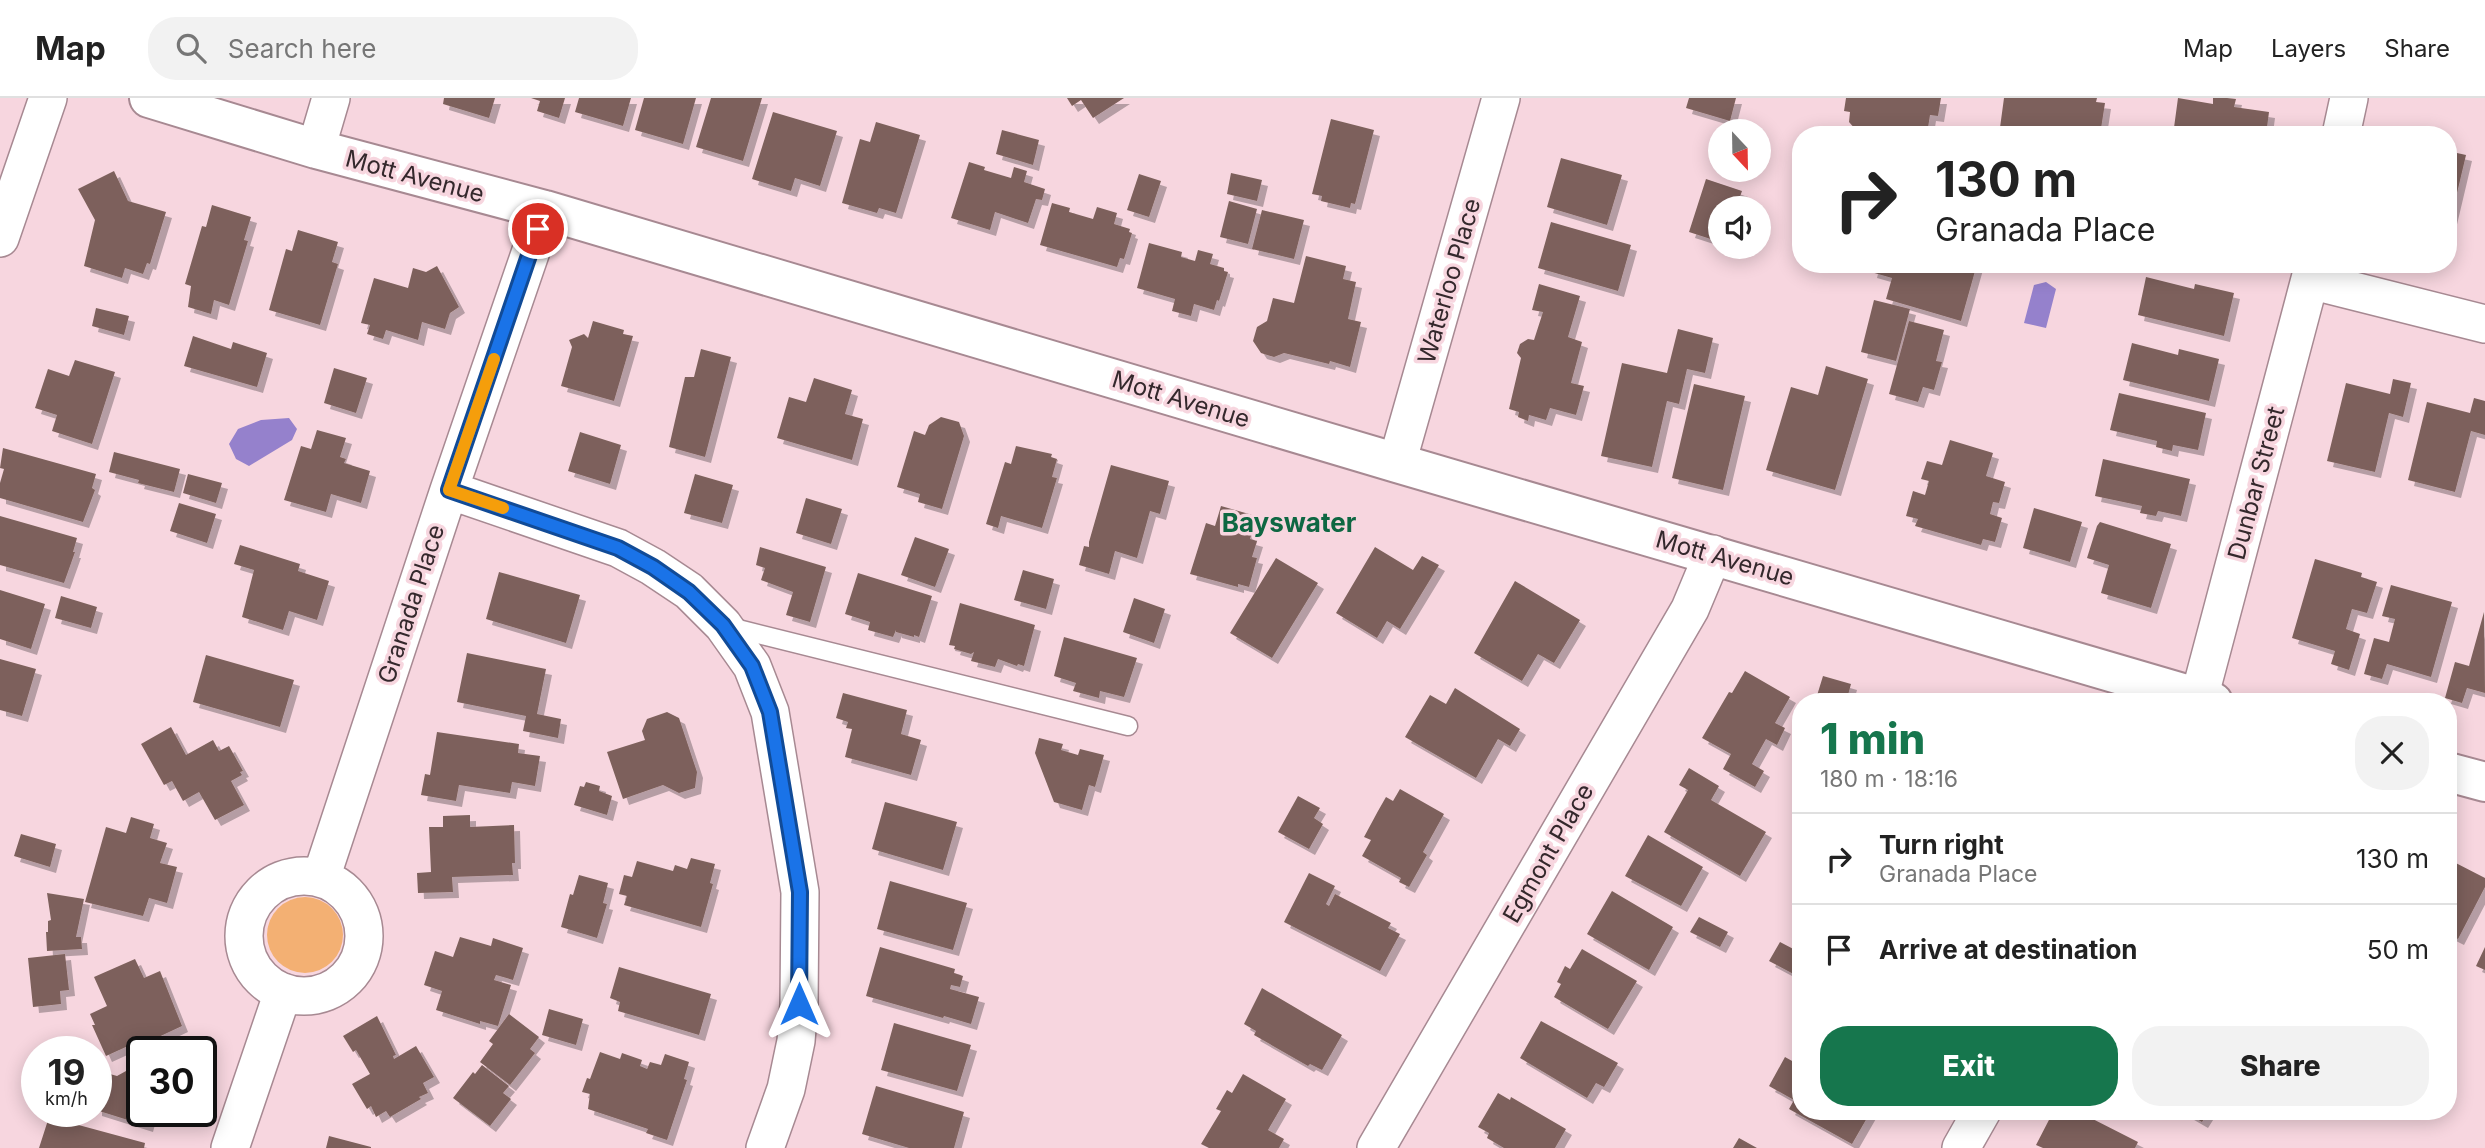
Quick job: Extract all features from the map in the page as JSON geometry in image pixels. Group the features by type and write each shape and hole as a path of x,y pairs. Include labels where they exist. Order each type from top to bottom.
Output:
{"street":[{"path":"0,238 48,98"},
{"name":"Mott Avenue","path":"149,98 316,149 545,210 2180,693"},
{"path":"316,149 331,98"},
{"name":"Waterloo Place","path":"1397,463 1501,98"},
{"path":"2343,126 2349,98"},
{"name":"Granada Place","path":"321,878 545,210"},
{"name":"Dunbar Street","path":"2205,693 2312,273"},
{"path":"2315,273 2485,324"},
{"path":"449,490 618,548 689,592 723,625 752,666 770,712 800,892 796,1041 786,1088 765,1148"},
{"name":"Egmont Place","path":"1376,1148 1690,609 1713,554"},
{"path":"2457,774 2485,782"},
{"path":"300,875 321,878 345,893 361,916 364,936 360,954 352,971 338,985 321,993 302,996 283,992 265,982 252,966 245,947 244,927 251,907 263,891 280,880 300,875"},
{"path":"230,1148 283,992"},
{"path":"1961,1148 1977,1120"}],"lane":[{"path":"723,625 1128,726"}],"shaded area":[{"path":"2046,282 2056,289 2046,328 2024,323 2034,285"},
{"path":"289,418 297,429 292,440 249,466 236,459 229,444 238,429 261,420"},
{"path":"313,897 326,903 337,914 343,927 341,950 326,967 313,973 297,973 284,967 269,950 267,927 273,914 290,899"}],"building":[{"path":"444,98 495,98 489,118 443,104"},
{"path":"531,98 565,98 559,118 537,111 540,101"},
{"path":"579,98 631,98 623,126 575,112"},
{"path":"644,98 696,98 683,144 635,130"},
{"path":"711,98 762,98 743,161 696,147"},
{"path":"1067,98 1124,98 1093,118 1081,100 1072,106"},
{"path":"1689,98 1736,98 1731,119 1686,108"},
{"path":"1846,98 1941,98 1938,116 1930,115 1928,126 1852,126 1849,122 1850,112 1844,111"},
{"path":"2004,98 2097,98 2096,102 2105,103 2101,126 2000,126"},
{"path":"2178,98 2213,104 2213,98 2236,99 2234,107 2269,112 2267,126 2174,126"},
{"path":"773,112 837,131 820,186 795,178 791,191 752,179"},
{"path":"1331,119 1374,130 1355,204 1351,203 1350,208 1321,201 1322,196 1312,194"},
{"path":"876,122 920,135 896,213 879,208 877,213 842,203 860,139 870,142"},
{"path":"1002,130 1039,140 1033,165 996,154"},
{"path":"2457,153 2466,155 2457,193"},
{"path":"1561,158 1622,175 1607,225 1547,207"},
{"path":"969,162 985,167 984,170 1011,178 1014,167 1027,171 1024,182 1045,189 1042,200 1036,199 1028,223 995,212 990,230 951,218"},
{"path":"114,171 128,201 166,212 150,264 147,263 143,274 125,268 122,278 84,266 95,220 78,189"},
{"path":"1231,173 1262,180 1257,201 1227,194"},
{"path":"1139,174 1161,181 1149,217 1127,210"},
{"path":"1706,179 1708,182 1742,191 1740,196 1708,196 1708,238 1689,232"},
{"path":"1229,201 1257,209 1248,244 1220,237"},
{"path":"1052,203 1070,208 1069,212 1093,219 1097,207 1117,213 1114,224 1130,229 1129,232 1132,233 1124,259 1120,258 1117,267 1040,245"},
{"path":"212,205 251,217 244,240 248,241 229,305 214,300 211,314 188,307 191,286 185,284 202,226 206,227"},
{"path":"1262,210 1304,220 1294,259 1252,249"},
{"path":"1551,222 1631,245 1618,291 1538,268"},
{"path":"298,230 338,242 332,262 338,264 320,325 269,310 286,249 292,251"},
{"path":"1149,243 1182,252 1181,257 1195,261 1198,250 1213,254 1210,264 1228,272 1214,310 1194,304 1191,316 1172,311 1175,299 1137,288"},
{"path":"1306,256 1346,266 1343,279 1356,282 1348,319 1361,322 1350,367 1284,353 1274,357 1261,353 1253,341 1257,327 1267,321 1273,298 1294,303"},
{"path":"437,266 459,307 450,313 445,329 422,322 418,340 386,330 383,339 367,334 370,325 361,323 374,278 408,288 413,268 426,272"},
{"path":"1874,273 1974,273 1961,321 1886,299 1892,278"},
{"path":"2146,277 2194,289 2195,284 2234,293 2224,336 2138,315"},
{"path":"1539,284 1580,296 1568,337 1582,342 1571,383 1584,386 1576,415 1550,408 1546,420 1529,415 1528,421 1518,417 1519,412 1509,409 1521,358 1517,353 1520,344 1528,339 1534,340 1543,312 1532,310"},
{"path":"1874,300 1910,309 1896,361 1861,352"},
{"path":"96,308 129,316 124,335 92,326"},
{"path":"593,321 624,330 623,334 633,336 614,401 561,386 572,347 569,340 584,334 588,338"},
{"path":"1909,321 1944,330 1936,361 1942,362 1934,390 1923,387 1918,402 1889,394"},
{"path":"1678,329 1713,338 1705,373 1687,369 1679,404 1667,401 1652,467 1601,456 1622,363 1667,373"},
{"path":"193,336 231,349 233,342 267,353 257,387 184,366"},
{"path":"2132,343 2178,355 2179,349 2219,359 2209,401 2123,380"},
{"path":"701,349 731,357 705,457 669,447 685,377 694,377"},
{"path":"75,360 115,372 92,444 52,431 57,415 35,408 48,369 69,376"},
{"path":"1826,366 1868,379 1835,490 1766,470 1791,387 1818,395"},
{"path":"334,368 367,378 356,413 324,403"},
{"path":"814,378 852,390 845,414 863,419 852,460 777,438 789,397 806,402"},
{"path":"2393,379 2411,383 2403,417 2389,413 2375,472 2327,461 2346,383 2390,394"},
{"path":"1694,384 1745,396 1723,490 1672,478"},
{"path":"2119,393 2206,413 2198,450 2173,445 2172,451 2156,447 2157,441 2110,430"},
{"path":"2474,398 2485,401 2485,435 2471,431 2455,492 2408,480 2427,402 2470,413"},
{"path":"941,417 959,422 964,436 942,509 918,502 920,494 897,487 914,431 925,435 929,425"},
{"path":"317,430 346,438 340,457 346,459 344,463 370,471 361,503 331,494 326,512 284,500 301,446 311,449"},
{"path":"580,432 621,445 610,484 568,471"},
{"path":"1950,440 1993,453 1986,476 2005,482 1999,503 1993,502 1990,514 2002,518 1995,542 1983,539 1981,545 1915,526 1918,519 1906,516 1913,491 1925,495 1929,481 1921,479 1927,461 1942,465"},
{"path":"1016,446 1052,454 1051,457 1057,459 1052,477 1057,478 1042,528 1001,516 998,528 986,524 1005,462 1011,464"},
{"path":"3,448 96,474 92,488 95,490 83,522 0,498 4,469 0,468"},
{"path":"114,452 180,469 174,492 109,472"},
{"path":"2103,459 2190,479 2181,516 2158,511 2156,516 2140,513 2142,506 2095,496"},
{"path":"1111,465 1169,481 1160,514 1150,511 1137,558 1115,551 1109,574 1079,565 1084,546 1089,547"},
{"path":"188,474 222,483 216,503 183,493"},
{"path":"695,474 733,485 722,523 684,513"},
{"path":"806,498 842,509 831,544 796,533"},
{"path":"179,503 216,514 207,543 170,531"},
{"path":"1221,506 1256,516 1250,539 1257,541 1252,557 1257,558 1249,587 1238,584 1238,587 1190,574 1206,523 1215,526"},
{"path":"2034,508 2082,522 2070,562 2023,548"},
{"path":"0,516 77,538 64,583 0,565"},
{"path":"2100,522 2171,544 2151,608 2101,593 2109,565 2087,558"},
{"path":"915,537 949,549 935,587 901,575"},
{"path":"240,545 300,564 298,571 329,581 317,620 289,611 283,630 242,617 254,570 234,564"},
{"path":"760,547 826,567 810,622 786,615 793,592 761,580 765,568 756,565"},
{"path":"1375,547 1413,570 1422,556 1439,565 1400,629 1387,621 1377,638 1336,613"},
{"path":"1276,558 1318,583 1272,658 1230,633"},
{"path":"2315,559 2362,573 2361,577 2377,582 2367,613 2352,609 2346,629 2360,634 2349,670 2331,664 2335,651 2292,638"},
{"path":"1023,570 1054,579 1046,609 1014,600"},
{"path":"499,572 580,595 566,643 486,619"},
{"path":"858,573 932,596 919,637 896,630 893,637 868,630 870,622 845,614"},
{"path":"1515,581 1580,620 1554,663 1538,654 1522,681 1474,653"},
{"path":"2391,585 2452,602 2431,677 2387,664 2382,679 2364,674 2374,638 2389,642 2395,619 2382,616"},
{"path":"0,590 45,604 31,649 0,639"},
{"path":"61,596 97,607 91,628 55,618"},
{"path":"1134,598 1165,609 1154,643 1123,632"},
{"path":"960,603 1035,625 1024,666 998,659 995,667 971,661 974,652 971,654 949,645"},
{"path":"2484,612 2485,693 2467,688 2462,703 2457,702 2457,693 2446,693 2455,662 2469,666"},
{"path":"1064,637 1137,658 1124,697 1100,691 1099,698 1073,691 1076,683 1054,676"},
{"path":"467,653 546,669 537,714 561,719 558,738 523,731 526,716 457,702"},
{"path":"206,655 294,680 280,727 193,702"},
{"path":"0,659 36,669 22,716 0,710"},
{"path":"1745,671 1790,697 1775,723 1785,728 1777,745 1766,739 1752,764 1764,771 1755,787 1723,769 1731,754 1702,738 1729,692 1732,693"},
{"path":"1823,676 1851,684 1849,693 1818,693"},
{"path":"1455,688 1520,729 1510,746 1498,739 1476,778 1405,737 1430,695 1446,704"},
{"path":"843,693 907,710 901,734 921,740 911,775 845,757 852,729 846,728 848,722 836,718"},
{"path":"667,712 679,718 697,772 695,788 679,793 663,785 623,799 607,752 645,740 642,731 647,719"},
{"path":"171,727 186,755 213,740 219,751 229,746 243,771 240,772 242,775 231,781 244,805 215,820 199,792 183,801 172,781 164,785 141,744"},
{"path":"437,732 519,744 518,753 540,756 535,786 512,782 510,793 459,785 456,801 421,795 425,774 430,775"},
{"path":"1039,738 1063,744 1061,750 1078,755 1080,749 1104,755 1095,787 1089,785 1082,810 1054,802 1035,753"},
{"path":"1689,768 1719,786 1711,800 1766,832 1740,876 1664,832 1688,790 1679,785"},
{"path":"586,782 600,786 599,791 612,796 607,815 574,805 580,786 584,787"},
{"path":"1400,789 1444,814 1423,852 1427,855 1409,887 1399,882 1401,878 1362,856 1371,840 1364,837 1378,811 1386,797 1393,801"},
{"path":"1298,796 1320,808 1314,818 1323,824 1309,849 1278,832"},
{"path":"885,802 957,822 943,870 872,849"},
{"path":"470,815 470,827 514,825 513,875 452,877 453,892 418,893 417,873 431,872 429,827 443,827 443,816"},
{"path":"131,817 154,824 150,838 167,843 160,863 177,867 167,903 149,898 143,916 85,902 106,827 126,833"},
{"path":"21,834 56,844 50,867 14,856"},
{"path":"1648,835 1703,867 1681,906 1625,876"},
{"path":"691,858 715,864 710,883 713,884 701,927 624,905 627,896 619,894 624,875 632,877 637,861 673,871 675,865 687,869"},
{"path":"2457,864 2485,878 2485,887 2458,939"},
{"path":"1309,873 1335,886 1326,904 1329,906 1335,894 1391,923 1388,928 1400,934 1380,971 1284,922"},
{"path":"579,875 608,883 603,903 607,904 597,938 561,927 570,894 573,895"},
{"path":"890,881 967,903 953,950 877,929"},
{"path":"1612,891 1673,927 1649,970 1587,934"},
{"path":"47,893 84,899 76,937 81,937 82,949 47,951 46,932 48,921 51,920"},
{"path":"1699,917 1728,932 1720,947 1690,932"},
{"path":"460,937 491,946 493,938 523,948 513,980 496,975 494,980 511,985 498,1026 480,1021 480,1024 436,1010 442,991 424,985 435,951 453,957"},
{"path":"1780,942 1792,948 1792,973 1769,961"},
{"path":"880,947 955,969 954,973 963,976 960,987 951,985 950,989 979,997 971,1024 866,996"},
{"path":"2485,947 2485,970 2476,966"},
{"path":"1582,949 1637,981 1608,1029 1554,997 1561,984 1557,982 1565,966 1570,969"},
{"path":"65,954 69,990 60,991 61,1004 33,1007 28,958"},
{"path":"135,959 144,978 160,971 182,1026 161,1036 126,1036 126,1047 112,1053 112,1036 97,1036 92,1025 95,1025 90,1014 107,1006 94,977"},
{"path":"619,967 711,994 699,1035 618,1011 620,1002 610,998"},
{"path":"1262,988 1342,1035 1322,1070 1310,1064 1308,1066 1254,1035 1256,1031 1244,1024"},
{"path":"549,1009 583,1019 576,1045 542,1035"},
{"path":"509,1014 539,1037 530,1049 535,1053 510,1085 480,1062 493,1044 489,1041"},
{"path":"377,1016 396,1055 393,1056 394,1059 416,1046 434,1077 423,1083 428,1093 390,1117 386,1111 376,1117 371,1106 367,1109 352,1084 370,1074 356,1050 353,1052 343,1036"},
{"path":"1541,1021 1618,1063 1604,1087 1596,1083 1587,1098 1520,1058"},
{"path":"894,1023 971,1045 957,1091 881,1070"},
{"path":"600,1052 620,1059 622,1053 642,1060 640,1066 647,1069 650,1062 661,1065 665,1054 689,1062 684,1079 687,1080 667,1140 646,1133 648,1129 588,1109 590,1094 582,1092"},
{"path":"1785,1057 1792,1061 1792,1099 1769,1086"},
{"path":"482,1065 509,1086 503,1093 511,1099 490,1126 453,1098 473,1072 475,1074"},
{"path":"126,1071 126,1119 112,1115 112,1075 117,1076"},
{"path":"1243,1074 1286,1099 1268,1130 1284,1139 1279,1148 1209,1148 1201,1144 1221,1111 1216,1109 1227,1090 1232,1093"},
{"path":"876,1086 964,1112 954,1148 909,1148 862,1134"},
{"path":"1498,1093 1510,1100 1511,1097 1566,1129 1555,1148 1504,1148 1487,1138 1489,1133 1478,1127"},
{"path":"1809,1120 1866,1120 1852,1144"},
{"path":"2049,1120 2095,1120 2138,1142 2135,1148 2043,1148 2036,1145"},
{"path":"46,1127 86,1127 145,1143 144,1148 39,1148"},
{"path":"329,1136 371,1147 371,1148 326,1148"},
{"path":"1739,1138 1757,1148 1733,1148"}],"slow traffic":[{"path":"494,359 449,490 503,508"}],"district":[{"name":"Bayswater","path":"1289,522"}],"route":[{"path":"538,229 449,490 618,548 653,567 689,592 723,625 752,666 770,712 800,892 799,1004"}]}
